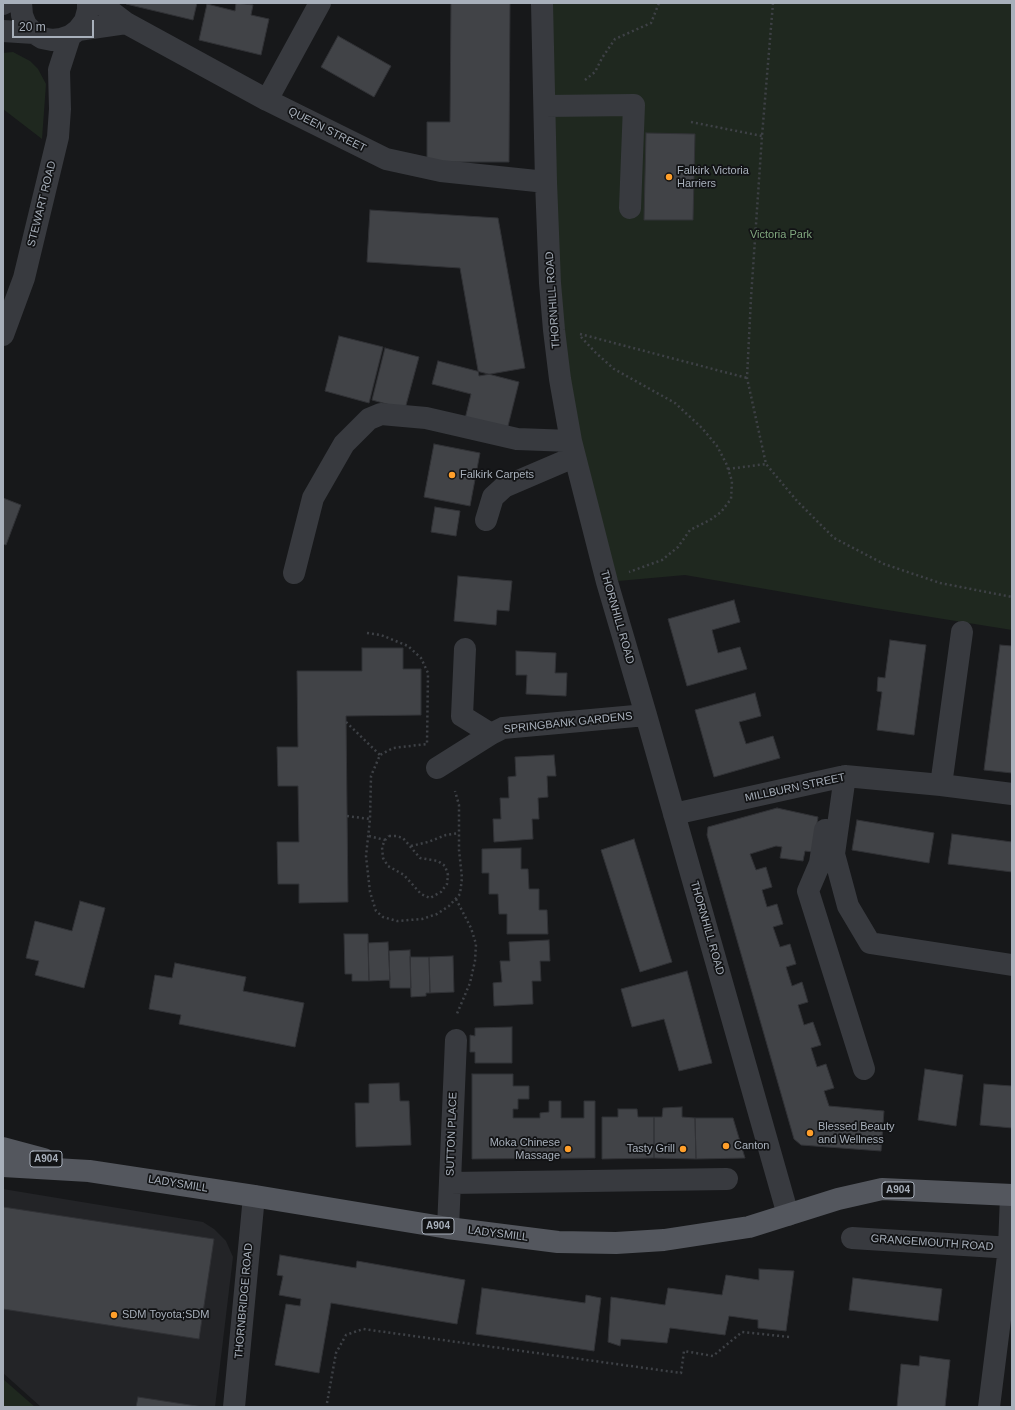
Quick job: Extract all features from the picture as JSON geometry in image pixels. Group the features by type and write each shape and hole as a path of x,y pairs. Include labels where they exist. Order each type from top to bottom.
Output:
{"main road":[{"name":"LADYSMILL","path":"3,1148 89,1170 448,1228 558,1242 616,1243 664,1240 749,1227 788,1215"},
{"name":"LADYSMILL","path":"3,1166 89,1170"},
{"name":"A904","path":"788,1215 838,1199 882,1189 1011,1195"}],"street":[{"path":"21,3 22,15 26,25 38,35 59,70"},
{"path":"3,31 38,35 52,40 62,40 74,33 85,21 88,3"},
{"name":"QUEEN STREET","path":"100,3 126,23 267,100 386,159 441,171 546,182"},
{"path":"267,100 320,3"},
{"name":"THORNHILL ROAD","path":"542,3 550,283 560,379 573,449 605,576 788,1215"},
{"path":"74,33 126,23"},
{"path":"59,70 74,33"},
{"name":"STEWART ROAD","path":"3,335 24,278 58,137 60,109 59,70"},
{"path":"545,106 634,104 630,208"},
{"path":"294,573 313,498 344,444 369,419 375,416 381,414 426,418 517,439 573,449"},
{"path":"486,520 493,497 504,488 573,449"},
{"path":"941,785 962,632"},
{"name":"SPRINGBANK GARDENS","path":"464,649 462,716 491,734"},
{"name":"SPRINGBANK GARDENS","path":"438,768 503,728 646,715"},
{"path":"845,776 834,854 848,906 870,943 1012,965"},
{"name":"MILLBURN STREET","path":"674,814 845,776 941,785 1012,794"},
{"path":"841,801 835,804 827,818 820,863 808,892 864,1069"},
{"name":"SUTTON PLACE","path":"448,1228 456,1040"},
{"path":"450,1183 727,1178"},
{"path":"989,1407 1010,1248 1011,1195"},
{"name":"THORNBRIDGE ROAD","path":"234,1407 254,1196"},
{"name":"GRANGEMOUTH ROAD","path":"852,1238 1010,1248"}],"path":[{"path":"580,84 595,72 615,38 651,23 660,3"},
{"path":"773,3 762,136 747,378 766,464 796,502 834,538 852,548 884,564 940,583 1012,597"},
{"path":"691,122 762,136"},
{"path":"605,576 629,572 662,560 678,547 690,530 710,520 721,512 730,499 732,481 717,446 702,428 675,403 614,369 596,353 578,333 747,378"},
{"path":"728,469 766,464"},
{"path":"367,633 381,635 408,646 421,658 428,673 428,744 392,748 380,755 371,776 369,836 366,856 370,892 376,911 383,917 397,921 422,919 438,914 449,906 460,894 462,878 458,833 459,804 455,791"},
{"path":"346,722 380,755"},
{"path":"347,816 370,819"},
{"path":"411,846 428,842 446,835 458,833"},
{"path":"369,836 385,840"},
{"path":"389,836 403,838 411,846 420,858 438,861 445,866 448,874 447,884 441,892 430,898 421,894 404,875 388,866 383,858 382,847 385,840 389,836"},
{"path":"456,899 472,928 476,944 475,961 470,983 455,1019 456,1040"},
{"path":"327,1403 336,1353 346,1335 363,1329 682,1373 684,1351 713,1356 742,1332 790,1338"}],"shaded area":[{"name":"SDM Toyota;SDM","path":"3,1189 203,1222 214,1229 226,1241 233,1257 215,1407 41,1407 3,1373"}],"green space":[{"name":"Victoria Park","path":"542,3 1012,3 1012,630 685,575 607,582 571,441"},
{"path":"13,52 30,61 38,69 46,84 42,139 3,109 3,53"},
{"path":"3,1379 35,1407 3,1407"}],"building":[{"path":"126,3 197,3 193,20"},
{"path":"236,3 253,5 251,15 269,19 261,55 199,40 207,4 235,11"},
{"path":"451,3 510,3 509,162 427,162 427,122 450,122"},
{"path":"338,36 391,66 374,97 321,67"},
{"name":"Falkirk Victoria Harriers","path":"646,133 695,134 693,220 644,220"},
{"path":"370,210 498,218 525,368 479,376 460,268 367,262"},
{"path":"339,336 383,347 369,403 325,391"},
{"path":"385,348 419,357 405,409 372,400"},
{"path":"438,361 519,382 507,430 465,419 471,394 432,384"},
{"name":"Falkirk Carpets","path":"434,444 480,453 470,506 424,497"},
{"path":"3,498 21,505 6,545 3,544"},
{"path":"435,507 460,511 456,536 431,532"},
{"path":"458,576 512,581 509,611 497,610 496,625 454,621"},
{"path":"734,600 740,622 712,630 718,653 740,647 747,669 687,686 668,619"},
{"path":"890,640 926,645 914,735 877,730 882,692 877,691 878,677 885,678"},
{"path":"1000,645 1012,646 1012,773 984,770"},
{"path":"362,648 403,648 403,669 421,669 421,715 346,716 348,902 299,903 299,884 278,884 277,842 299,842 298,786 278,786 277,747 298,747 297,671 362,671"},
{"path":"516,651 556,653 555,673 567,673 566,696 526,694 527,675 516,675"},
{"path":"755,693 761,716 739,722 746,744 773,736 780,758 714,777 695,710"},
{"path":"554,755 556,776 547,776 548,797 538,798 539,819 532,819 533,839 494,842 493,819 501,819 500,798 509,798 508,777 516,776 515,757"},
{"path":"777,808 818,817 813,852 805,851 803,861 780,858 782,847 776,846 750,854 756,870 766,867 772,887 762,890 767,907 777,904 783,924 773,927 780,947 790,944 796,964 786,967 792,986 802,982 808,1002 798,1005 804,1025 813,1022 821,1045 811,1048 817,1067 826,1064 834,1088 824,1091 829,1106 884,1111 881,1151 801,1145 794,1139 707,835 708,827"},
{"path":"857,820 934,833 929,863 852,850"},
{"path":"952,834 1012,842 1012,872 948,864"},
{"path":"634,839 672,962 640,972 601,850"},
{"path":"521,848 521,869 528,869 529,889 539,889 539,910 547,910 548,934 507,934 507,914 499,914 498,894 489,894 489,873 482,873 482,849"},
{"path":"80,901 105,908 84,988 35,975 39,961 26,958 35,921 72,931"},
{"path":"344,934 368,934 369,981 352,981 352,974 345,974"},
{"path":"549,940 550,961 540,961 541,981 532,981 533,1004 494,1006 493,983 502,982 500,961 510,961 509,942"},
{"path":"388,942 390,980 369,981 368,943"},
{"path":"410,950 411,988 390,988 389,951"},
{"path":"453,956 454,992 430,993 429,957"},
{"path":"410,957 429,957 430,993 426,993 426,996 411,997"},
{"path":"175,963 246,977 243,991 304,1003 295,1047 179,1024 181,1015 149,1009 155,975 172,978"},
{"path":"687,971 712,1063 679,1071 664,1019 632,1027 621,989"},
{"path":"512,1027 512,1063 475,1063 475,1052 470,1052 470,1035 475,1036 475,1028"},
{"path":"925,1069 963,1075 956,1126 918,1120"},
{"path":"472,1074 513,1074 513,1086 529,1086 529,1099 518,1099 518,1109 513,1109 513,1118 540,1118 540,1113 549,1112 549,1101 561,1101 561,1118 584,1118 584,1101 595,1101 595,1158 472,1159"},
{"path":"399,1083 400,1101 409,1101 411,1145 356,1147 355,1103 369,1103 369,1084"},
{"path":"984,1084 1012,1086 1012,1128 980,1125"},
{"path":"682,1107 682,1117 695,1118 696,1159 654,1158 654,1117 662,1117 663,1108"},
{"path":"618,1109 637,1109 638,1117 654,1117 654,1158 602,1159 602,1117 618,1117"},
{"path":"695,1118 733,1118 745,1158 696,1159"},
{"path":"3,1207 214,1239 199,1339 3,1309"},
{"path":"280,1255 356,1268 357,1261 465,1280 457,1324 331,1303 319,1373 275,1365 286,1304 300,1306 301,1299 279,1295 283,1276 277,1275"},
{"path":"759,1269 794,1271 786,1331 758,1328 758,1320 729,1316 725,1335 670,1328 667,1343 621,1339 620,1346 608,1342 611,1297 665,1305 668,1288 722,1295 726,1275 759,1280"},
{"path":"853,1278 942,1289 938,1321 849,1310"},
{"path":"482,1288 585,1303 586,1295 601,1298 594,1351 476,1334"},
{"path":"920,1356 950,1360 945,1407 897,1407 901,1364 919,1366"},
{"path":"138,1397 203,1407 136,1407"}],"place":[{"name":"Falkirk Victoria Harriers","path":"669,177"},
{"name":"Falkirk Carpets","path":"452,475"},
{"name":"Blessed Beauty and Wellness","path":"810,1133"},
{"name":"Canton","path":"726,1146"},
{"name":"Moka Chinese Massage","path":"568,1149"},
{"name":"Tasty Grill","path":"683,1149"},
{"name":"SDM Toyota;SDM","path":"114,1315"}]}
